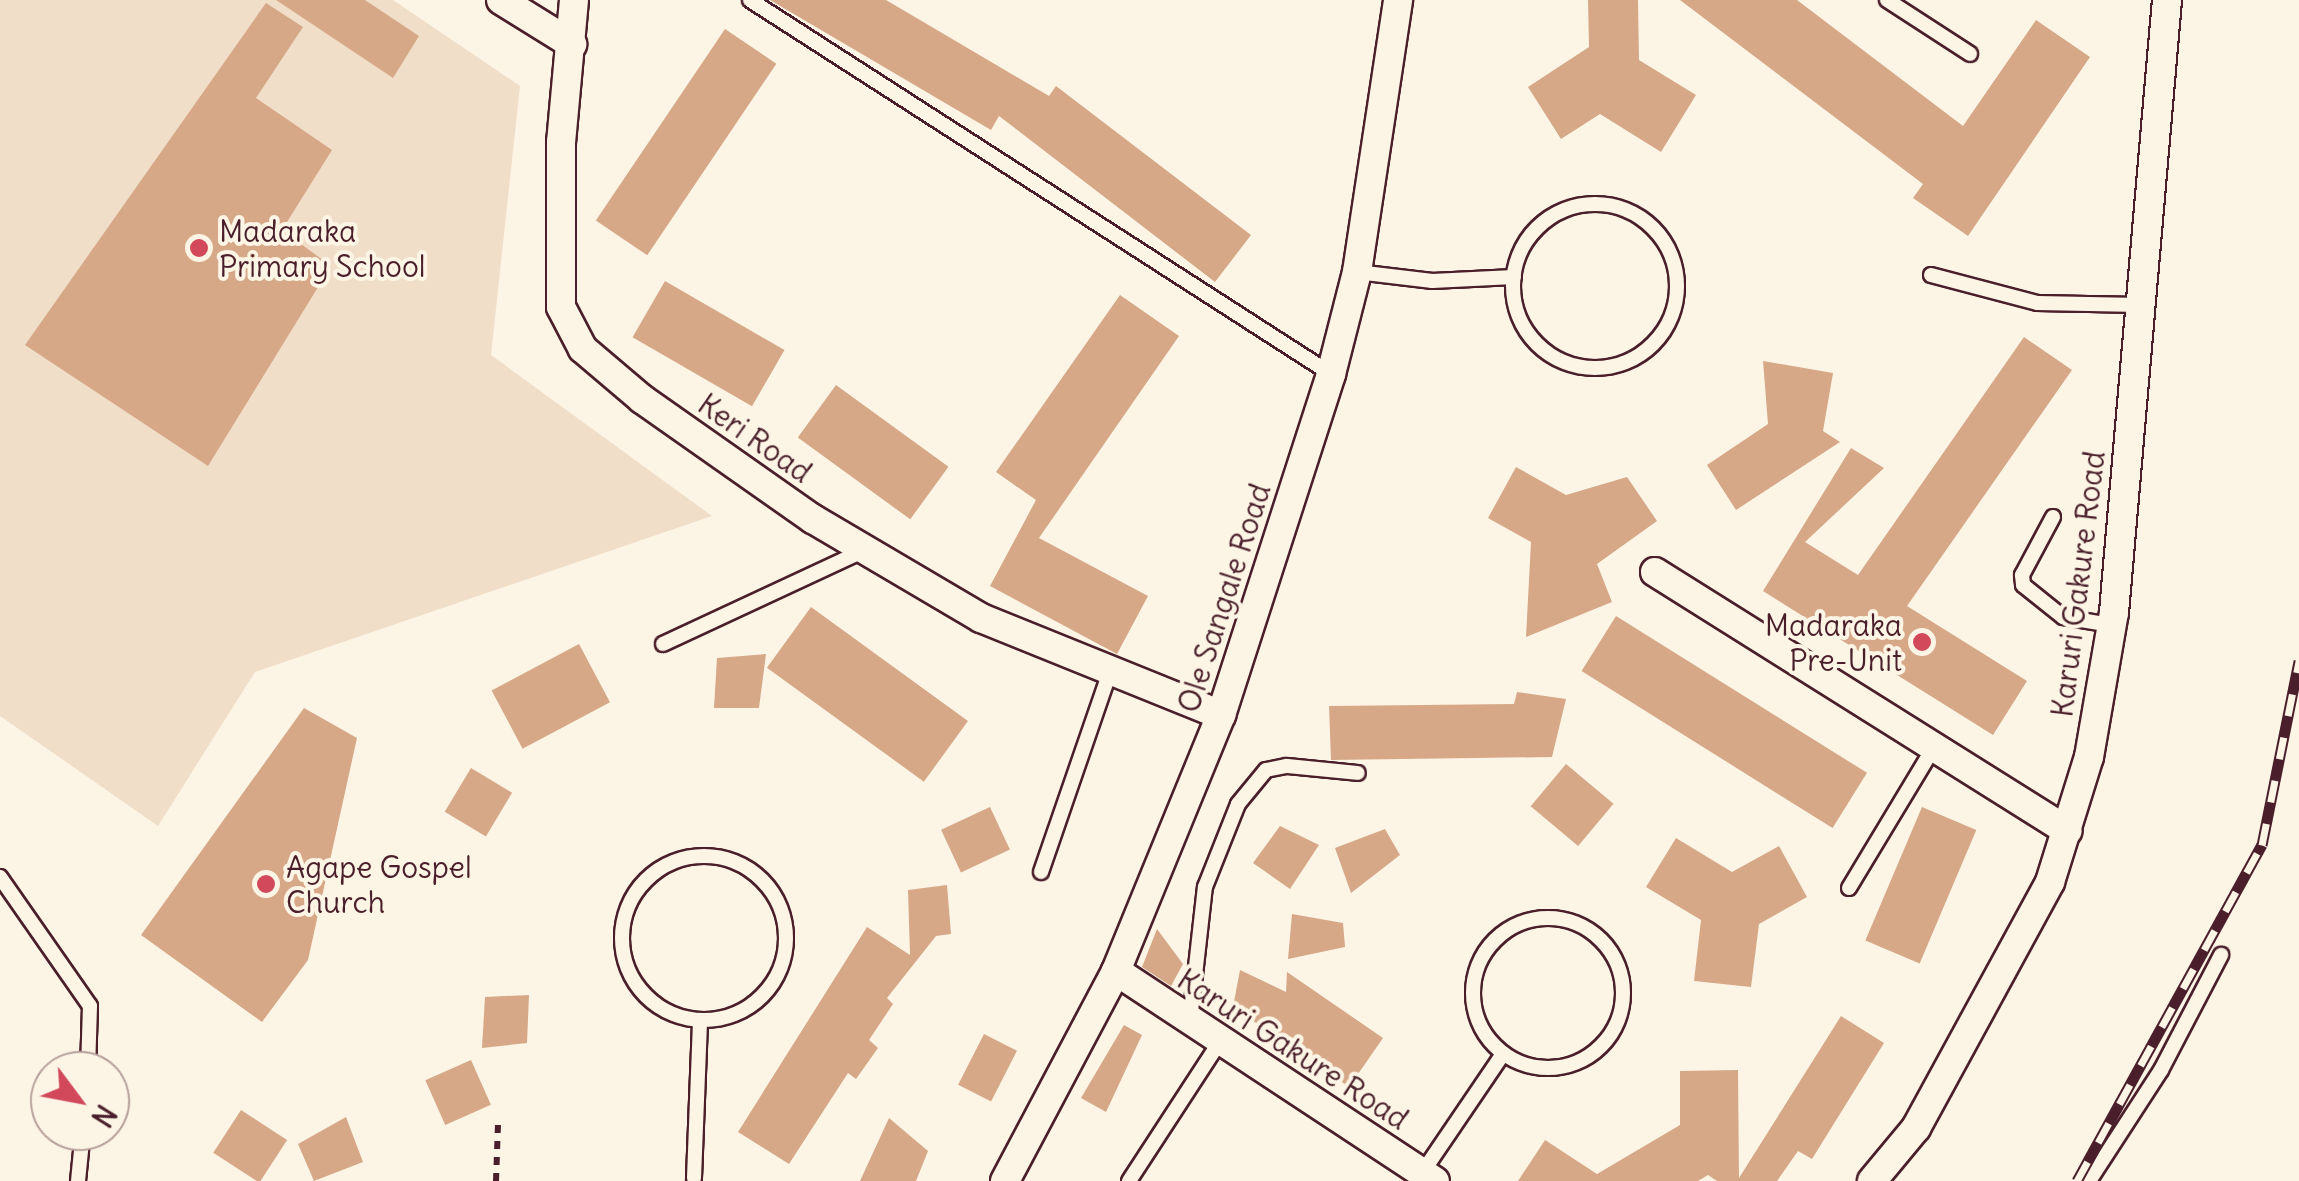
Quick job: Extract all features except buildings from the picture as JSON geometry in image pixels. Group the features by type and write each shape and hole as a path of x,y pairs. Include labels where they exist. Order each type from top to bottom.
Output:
{"street":[{"path":"501,0 572,44"},
{"name":"Keri Road","path":"574,0 561,142 561,307 570,329 642,399 866,550 981,618 1109,674 1221,715"},
{"name":"Ole Sangale Road","path":"1005,1181 1116,971 1221,715 1331,374 1356,272 1398,0"},
{"name":"Karuri Gakure Road","path":"1872,1181 1916,1128 1991,997 2050,882 2088,757 2111,624 2167,0"},
{"path":"1655,572 2068,830"},
{"name":"Karuri Gakure Road","path":"1116,971 1425,1178"}],"lane":[{"path":"750,0 1331,374"},
{"path":"1897,3 1970,54"},
{"path":"1612,205 1657,231 1677,281 1663,332 1644,352 1593,368 1566,363 1525,329 1514,277 1521,251 1558,212 1612,205"},
{"path":"1356,272 1432,281 1514,277"},
{"path":"1931,275 2037,303 2140,305"},
{"path":"2053,517 2022,575 2023,585 2063,617 2111,624"},
{"path":"662,644 866,550"},
{"path":"1040,872 1109,674"},
{"path":"1850,888 1934,746"},
{"path":"1190,1020 1204,887 1238,804 1266,770 1287,766 1358,773"},
{"path":"694,856 746,867 774,896 786,934 770,986 752,1005 700,1020 674,1015 633,980 622,928 646,880 694,856"},
{"path":"0,877 90,1006 89,1051"},
{"path":"1542,916 1593,931 1611,950 1624,1000 1600,1047 1553,1068 1527,1066 1504,1054 1485,1036 1474,998 1480,960 1495,938 1542,916"},
{"path":"2089,1181 2162,1070 2221,955"},
{"path":"694,1180 700,1020"},
{"path":"1129,1181 1221,1040"},
{"path":"1425,1178 1504,1054"},
{"path":"78,1181 80,1151"}],"path":[{"path":"496,1181 498,1123"}],"shaded area":[{"path":"0,0 393,0 520,86 491,355 712,516 255,672 158,826 0,716"}],"railway":[{"path":"2077,1181 2262,845 2299,661"}],"place":[{"name":"Madaraka Primary School","path":"199,248"},
{"name":"Madaraka Pre-Unit","path":"1922,642"},
{"name":"Agape Gospel Church","path":"266,884"}]}
